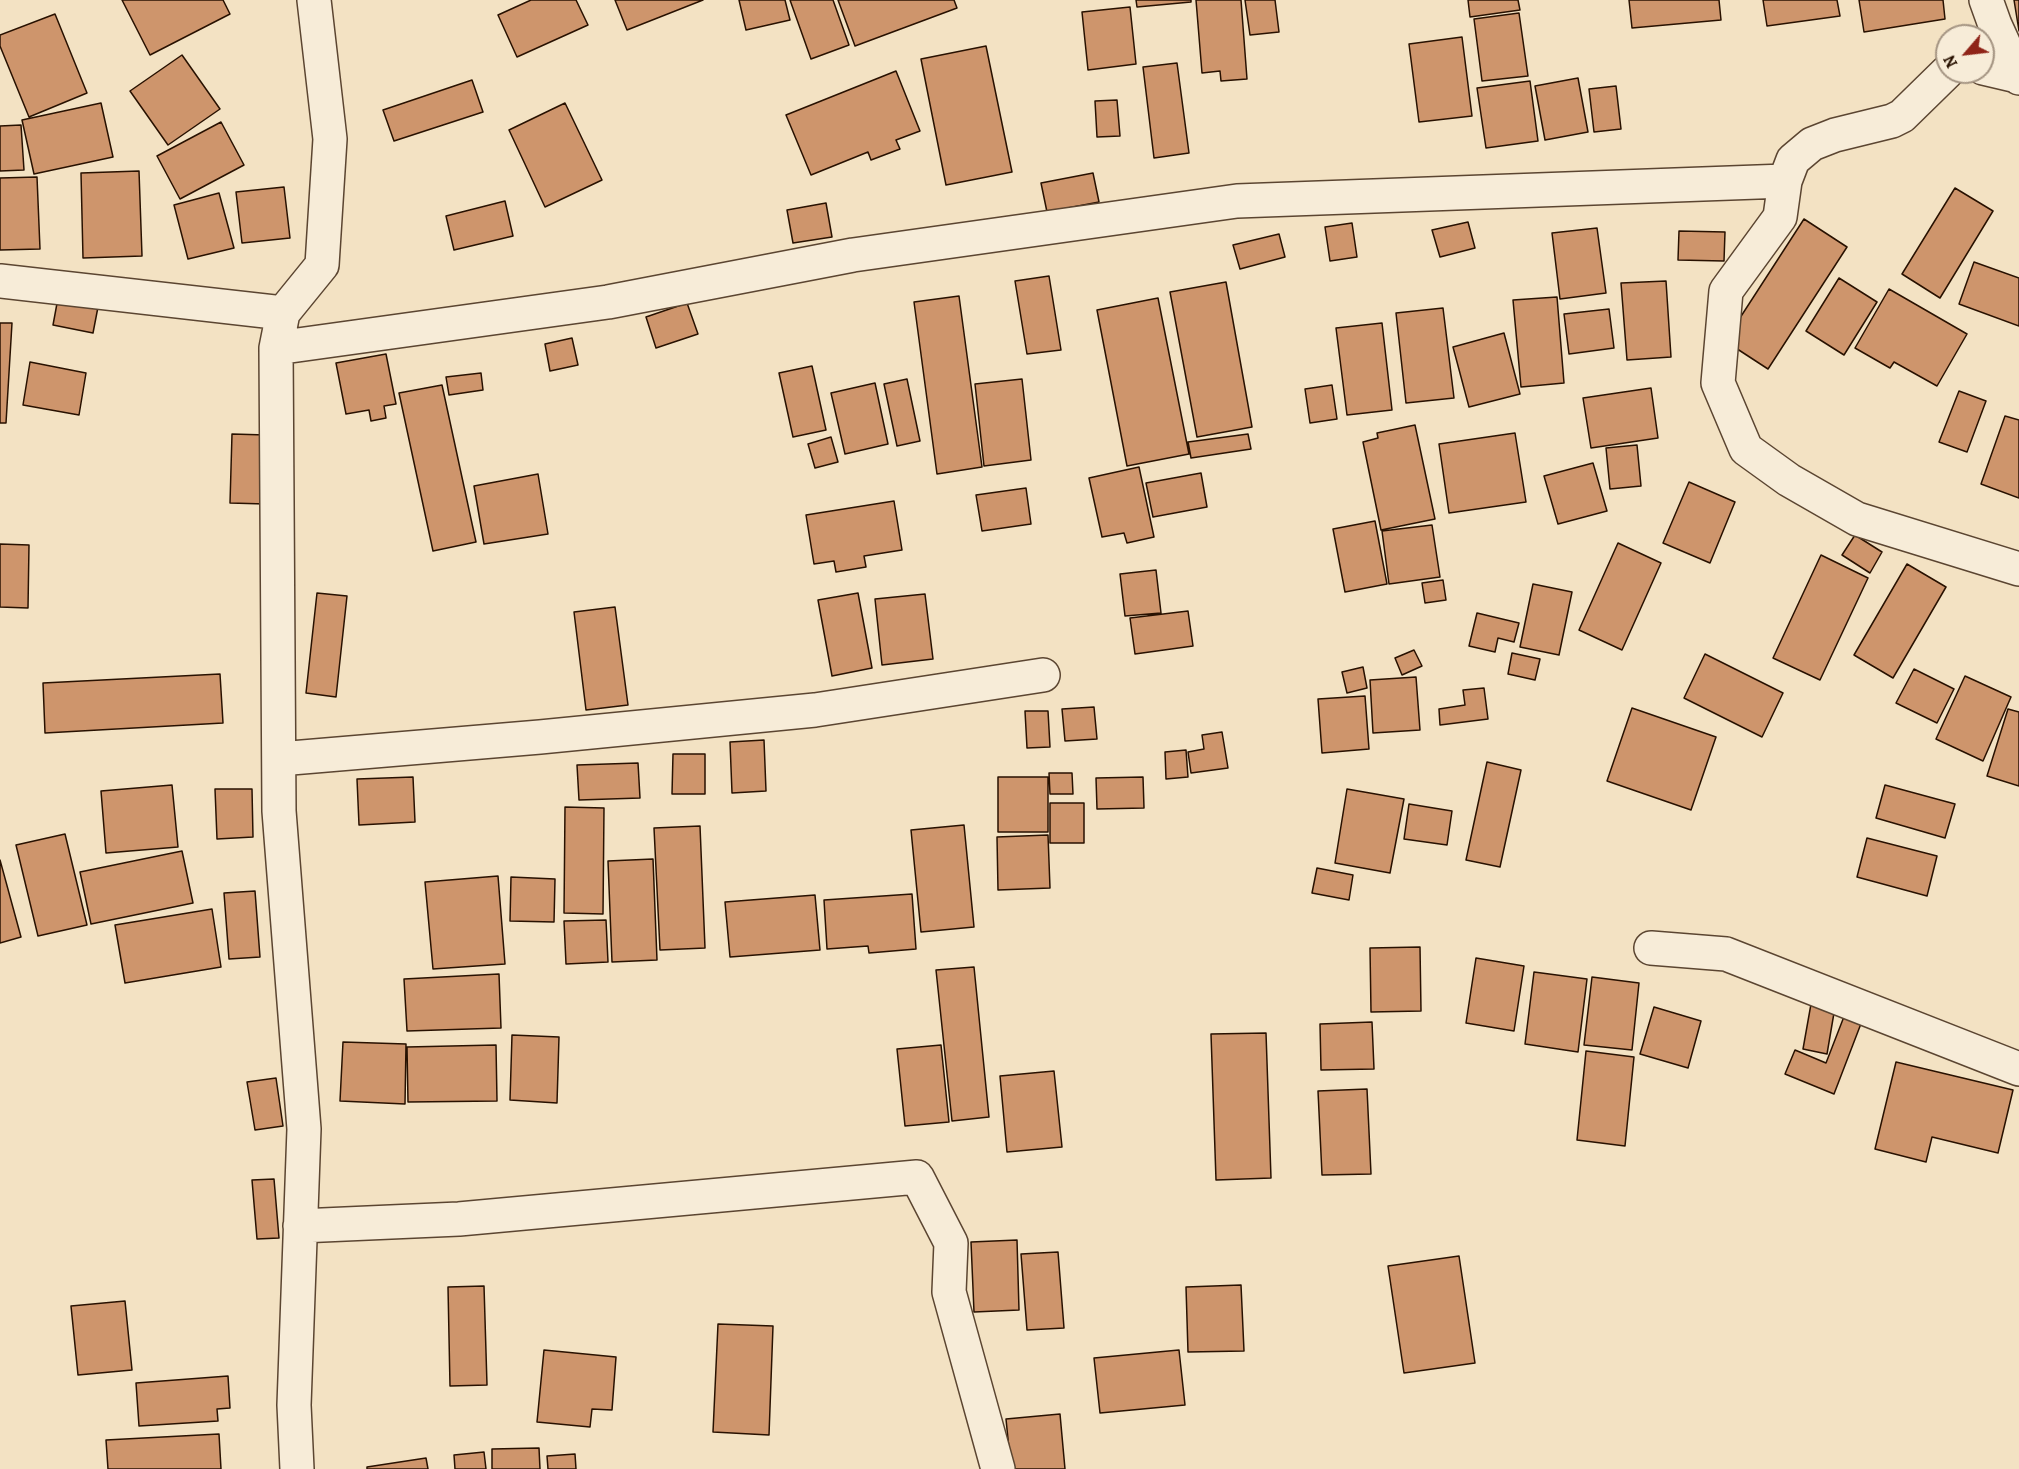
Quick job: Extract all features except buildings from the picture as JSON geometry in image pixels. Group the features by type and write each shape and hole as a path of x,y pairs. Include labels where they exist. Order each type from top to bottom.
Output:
{"street":[{"path":"297,1469 294,1405 304,1129 279,811 276,348 283,313 322,265 330,139 314,0"},
{"path":"1988,20 2018,77"},
{"path":"1995,71 2018,77"},
{"path":"1935,84 1902,116 1892,121 1835,135 1812,144 1793,160 1785,181 1780,217 1726,291 1718,382 1746,449 1789,480 1857,519 2019,569"},
{"path":"276,348 608,302 853,255 1237,201 1785,181"},
{"path":"0,282 283,313"},
{"path":"279,759 540,737 815,710 1043,675"},
{"path":"1651,948 1726,954 2019,1069"},
{"path":"300,1226 459,1219 917,1177 951,1243 949,1292 998,1469"}]}
